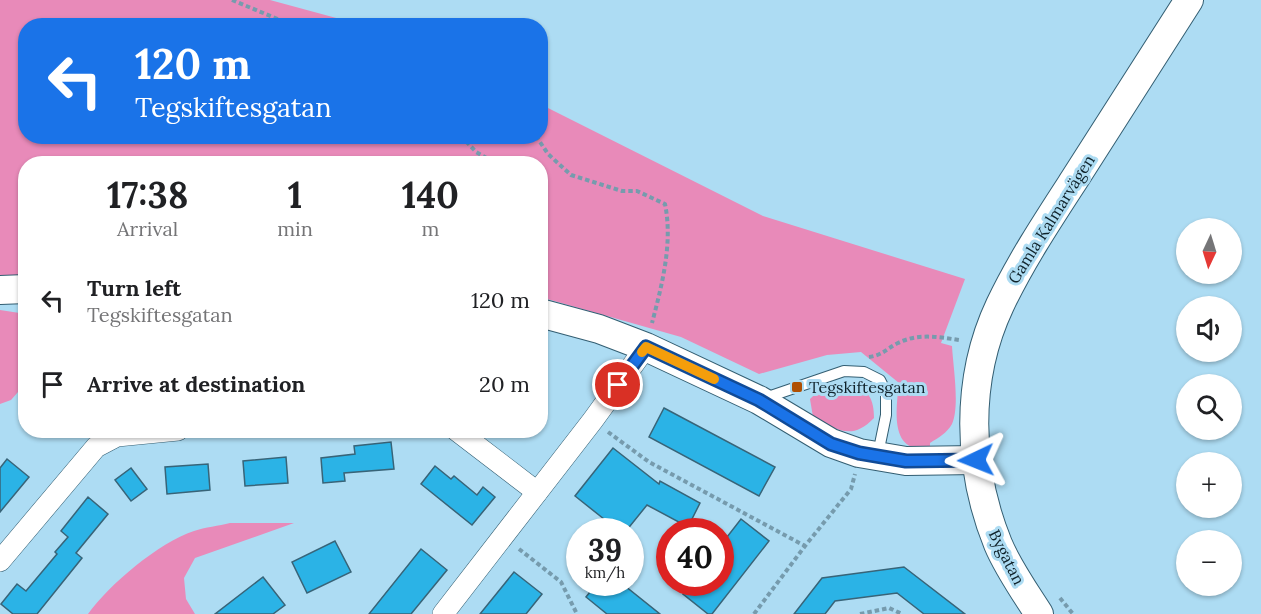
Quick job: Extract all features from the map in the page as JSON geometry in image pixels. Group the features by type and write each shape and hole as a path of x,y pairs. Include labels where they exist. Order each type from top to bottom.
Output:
{"street":[{"name":"Gamla Kalmarvägen","path":"976,460 974,403 979,368 988,334 999,306 1036,239 1189,0"},
{"path":"0,290 18,289"},
{"path":"548,315 599,329 646,347 759,400 831,444 868,455 934,462 976,460"},
{"path":"443,614 593,420 646,347"},
{"path":"0,561 96,447 113,438"},
{"path":"466,438 537,492"},
{"name":"Bygatan","path":"976,460 984,502 998,546 1039,614"}],"lane":[{"path":"759,400 844,371 864,372 880,380 886,392 886,415 868,455"}],"path":[{"path":"232,0 275,18"},
{"path":"468,144 483,156"},
{"path":"541,144 548,154 571,175 622,191 637,191 665,204 669,221 663,277 646,347"},
{"path":"859,359 882,355 896,344 906,340 931,337 959,340"},
{"path":"593,420 649,462 804,546"},
{"path":"754,614 804,546 851,489 868,455"},
{"path":"503,536 561,582 577,614"},
{"path":"860,614 889,608 902,614"}],"shaded area":[{"path":"0,0 270,0 336,18 18,18 18,144 548,144 548,108 763,216 965,279 941,343 952,346 956,407 952,424 945,433 930,443 930,448 917,448 907,445 901,438 898,428 899,383 861,352 827,355 759,374 681,337 548,299 548,156 18,156 18,276 0,276"},
{"path":"0,310 18,313 18,392 11,400 0,404"},
{"path":"850,385 862,389 871,400 874,418 866,425 859,429 844,431 813,417 810,399 814,395 828,389"},
{"path":"230,523 294,523 195,558 184,578 186,599 195,614 88,614 122,578 165,545 194,531"}],"building":[{"path":"664,408 775,467 759,496 649,437"},
{"path":"391,442 394,469 344,473 345,481 323,483 321,458 355,454 354,446"},
{"path":"613,448 659,484 660,481 700,503 692,518 671,518 647,505 636,518 603,518 575,496"},
{"path":"286,457 288,483 245,486 243,461"},
{"path":"7,459 29,477 0,512 0,468"},
{"path":"208,464 210,490 167,494 165,467"},
{"path":"435,466 451,479 454,476 477,495 483,487 495,497 472,525 421,484"},
{"path":"131,468 147,489 131,501 115,480"},
{"path":"88,497 108,514 76,553 82,558 37,614 13,614 1,604 17,584 26,591 57,554 55,552 68,537 61,531"},
{"path":"741,519 769,541 734,586 734,528"},
{"path":"335,541 351,572 307,593 292,562"},
{"path":"421,549 447,570 411,614 369,614"},
{"path":"904,567 965,614 924,614 897,593 835,601 825,614 794,614 822,578"},
{"path":"514,572 542,594 526,614 480,614"},
{"path":"263,577 285,605 273,614 215,614"},
{"path":"638,596 660,614 607,614 586,597"},
{"path":"686,596 726,596 712,614 708,614"}],"slow traffic":[{"path":"642,352 646,347 714,379"}],"place":[{"name":"Tegskiftesgatan","path":"797,387"}],"route":[{"path":"618,385 646,347 759,400 831,444 859,453 906,461 976,460"}]}
